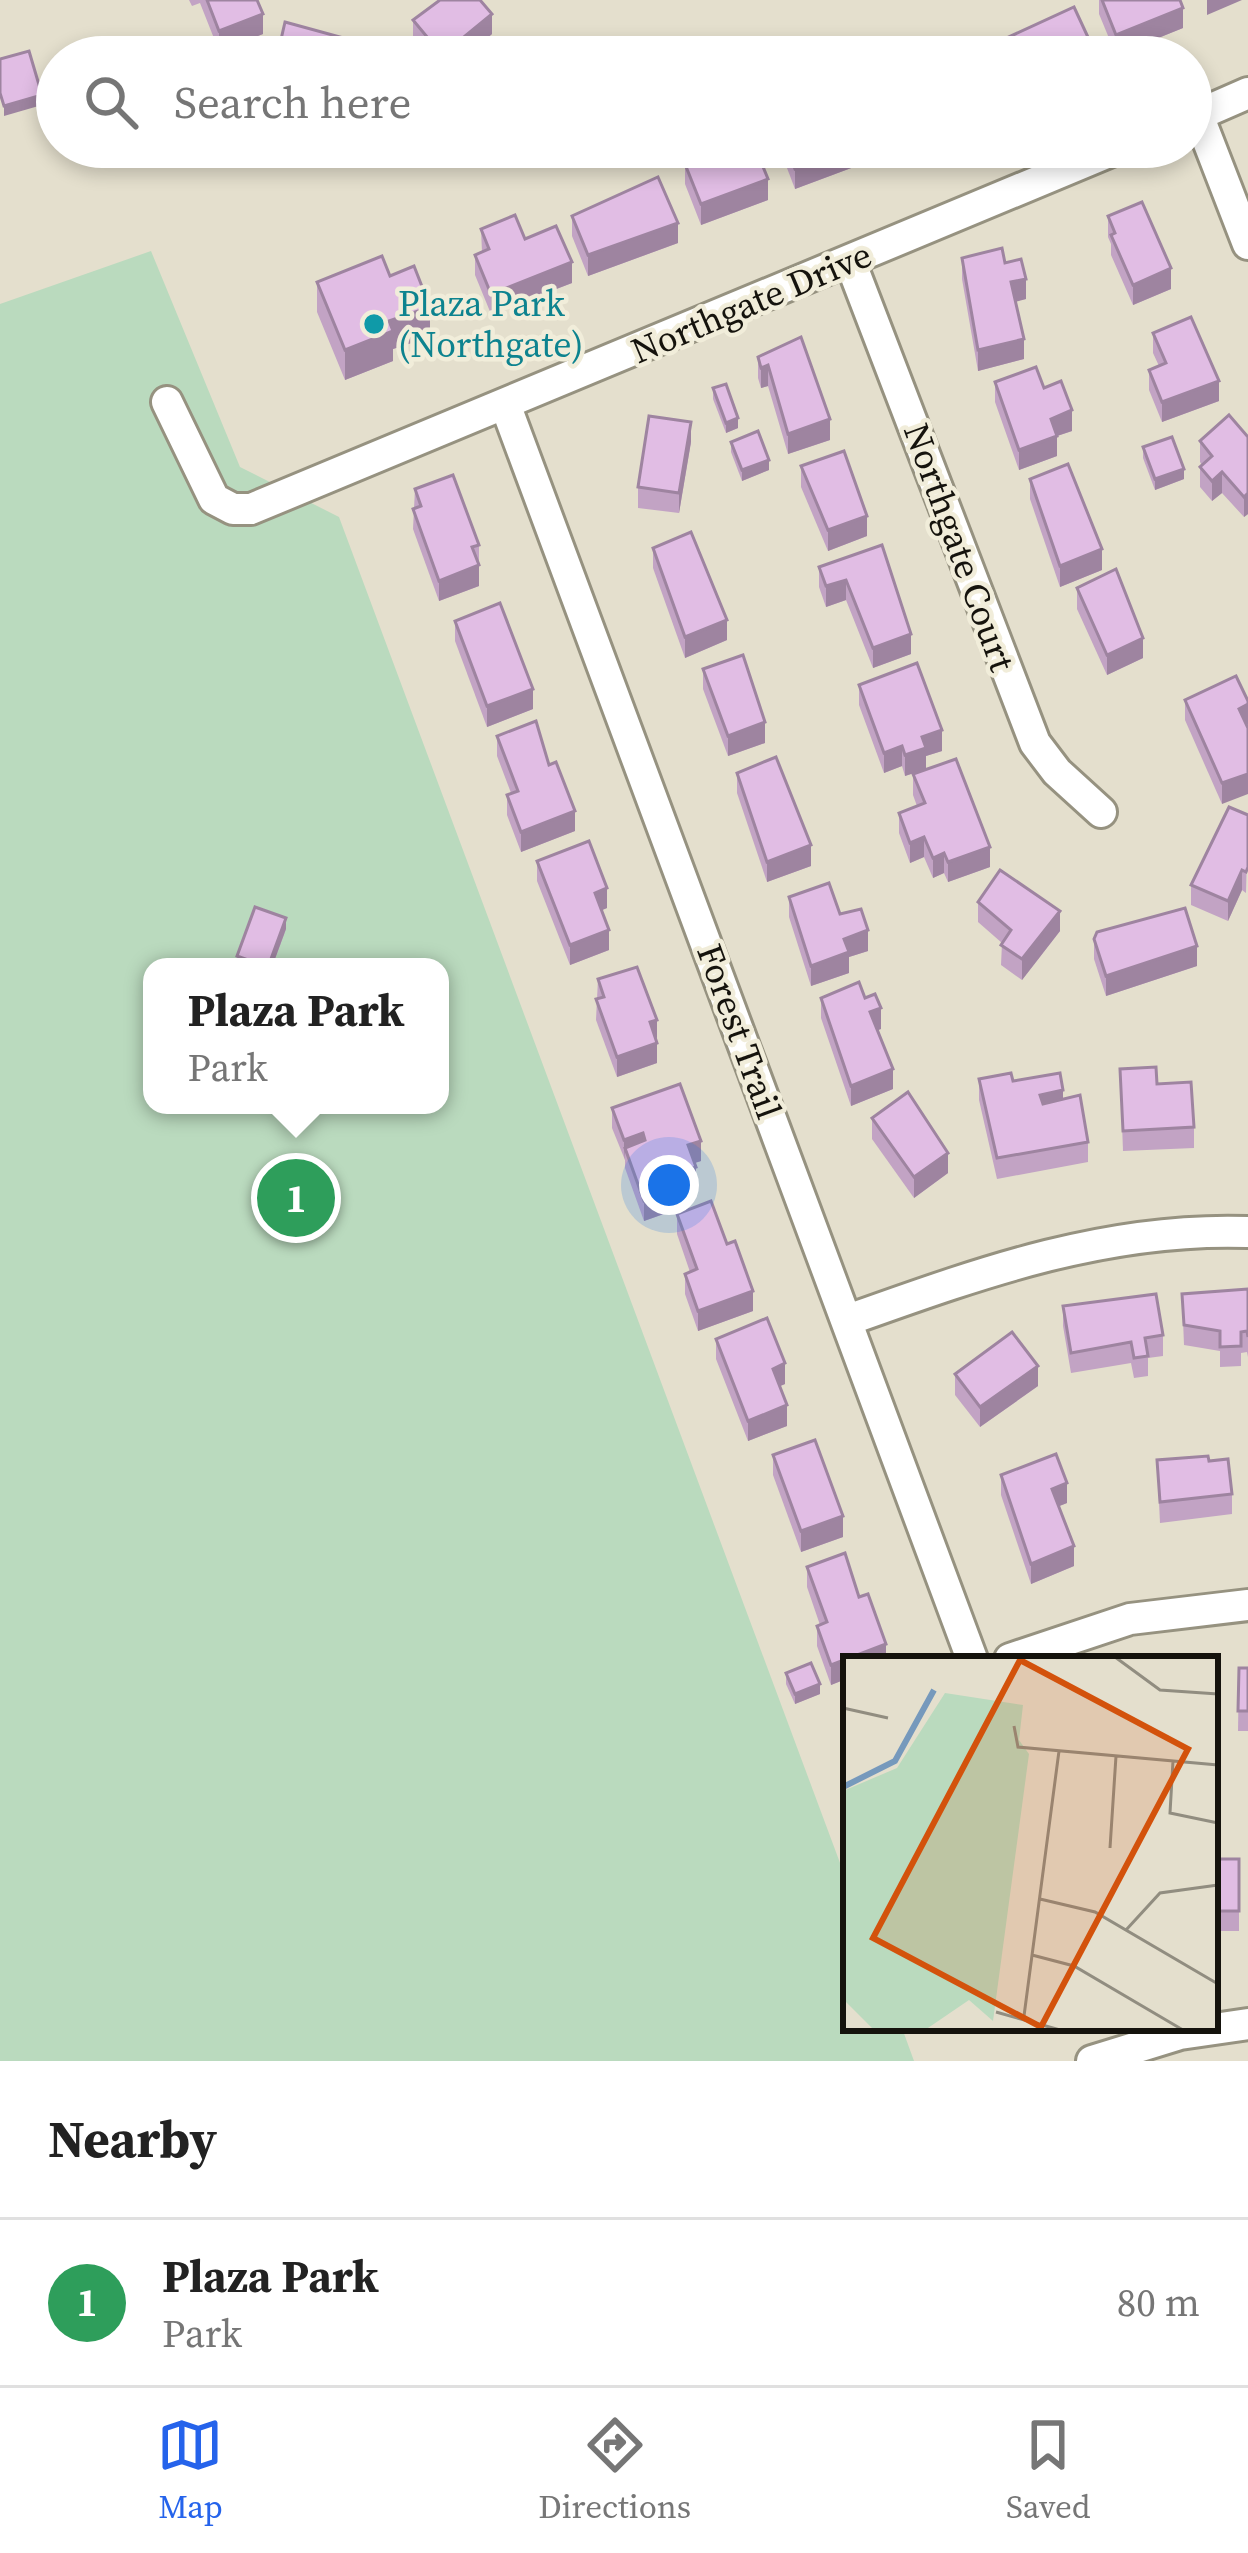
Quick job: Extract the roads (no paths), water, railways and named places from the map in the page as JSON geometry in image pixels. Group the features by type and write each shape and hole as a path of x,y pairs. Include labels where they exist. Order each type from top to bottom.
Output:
{"street":[{"path":"1212,108 1248,93"},
{"path":"1212,159 1248,244"},
{"name":"Northgate Drive","path":"167,402 214,500 233,509 251,508 1071,168"},
{"name":"Northgate Court","path":"850,260 1035,743 1057,772 1101,812"},
{"name":"Forest Trail","path":"505,404 970,1656"},
{"path":"848,1320 1059,1250 1150,1234 1248,1232"},
{"path":"1019,1656 1130,1619 1248,1605"},
{"path":"1218,2028 1248,2024"},
{"path":"1107,2047 1200,2031"}],"place":[{"name":"Plaza Park (Northgate)","path":"374,324"},
{"name":"Plaza Park","path":"296,1198"}]}
